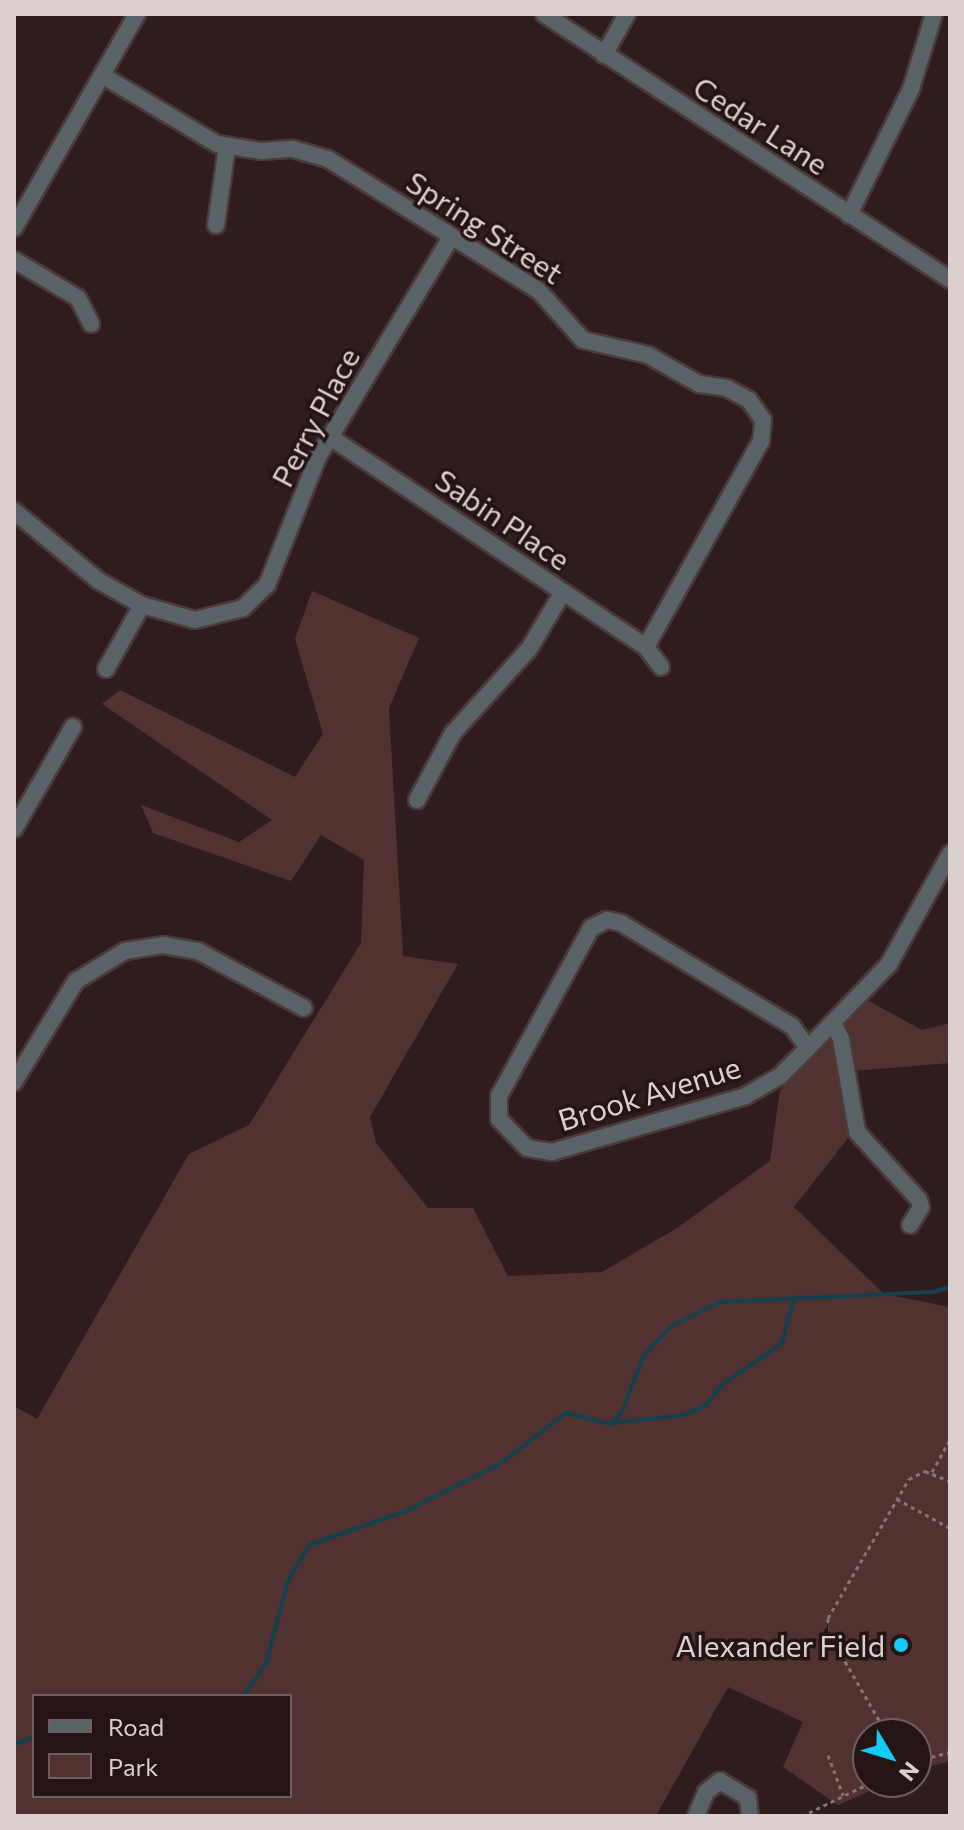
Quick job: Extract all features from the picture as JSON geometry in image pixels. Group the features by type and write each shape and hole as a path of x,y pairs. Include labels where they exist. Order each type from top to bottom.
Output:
{"street":[{"path":"14,228 137,14"},
{"name":"Cedar Lane","path":"544,14 950,280"},
{"path":"604,55 627,14"},
{"path":"849,215 911,89 934,14"},
{"name":"Spring Street","path":"102,75 196,136 227,147 320,156 538,290 583,340 668,362 699,384 739,392 758,410 761,441 646,647"},
{"path":"216,225 227,147"},
{"name":"Perry Place","path":"142,605 178,617 226,615 267,585 330,437 451,237"},
{"path":"14,260 78,298 91,324"},
{"name":"Sabin Place","path":"330,437 646,647 661,667"},
{"path":"14,511 99,581 142,605 106,669"},
{"path":"417,800 453,733 529,649 563,592"},
{"path":"14,829 73,727"},
{"name":"Brook Avenue","path":"808,1048 792,1026 607,920 591,928 502,1089 499,1119 523,1146 552,1152 746,1096 780,1076 808,1048 833,1023 889,964 950,854"},
{"path":"14,1082 22,1052 76,981 107,958 142,947 198,951 304,1008"},
{"path":"833,1023 841,1039 857,1132 919,1200 921,1207 910,1225"},
{"path":"696,1816 706,1792 720,1781 748,1798 750,1816"}],"path":[{"path":"932,1472 950,1440"},
{"path":"878,1718 827,1630 828,1618 896,1498 914,1474 932,1472 950,1481"},
{"path":"896,1498 950,1528"},
{"path":"828,1755 843,1795"},
{"path":"802,1816 852,1791"}],"green space":[{"path":"312,591 419,638 389,708 403,956 458,964 370,1117 376,1143 428,1208 473,1208 508,1276 602,1272 677,1228 770,1161 780,1090 867,1000 922,1030 950,1023 950,1063 841,1072 848,1138 794,1207 884,1294 950,1307 950,1761 932,1766 932,1718 852,1718 854,1798 838,1805 783,1767 803,1722 728,1687 656,1816 14,1816 14,1406 37,1419 189,1154 249,1125 361,943 364,860 321,835 291,881 153,833 141,805 239,842 272,820 102,704 120,690 295,777 323,734 295,639"}],"waterway":[{"path":"244,1694 266,1664 288,1581 309,1545 406,1511 500,1464 566,1413 610,1424 621,1414 644,1355 672,1326 720,1302 933,1292 950,1287"},
{"path":"613,1423 684,1415 706,1405 722,1385 782,1343 794,1298"},
{"path":"14,1744 32,1738"}],"place":[{"name":"Alexander Field","path":"901,1645"}]}
